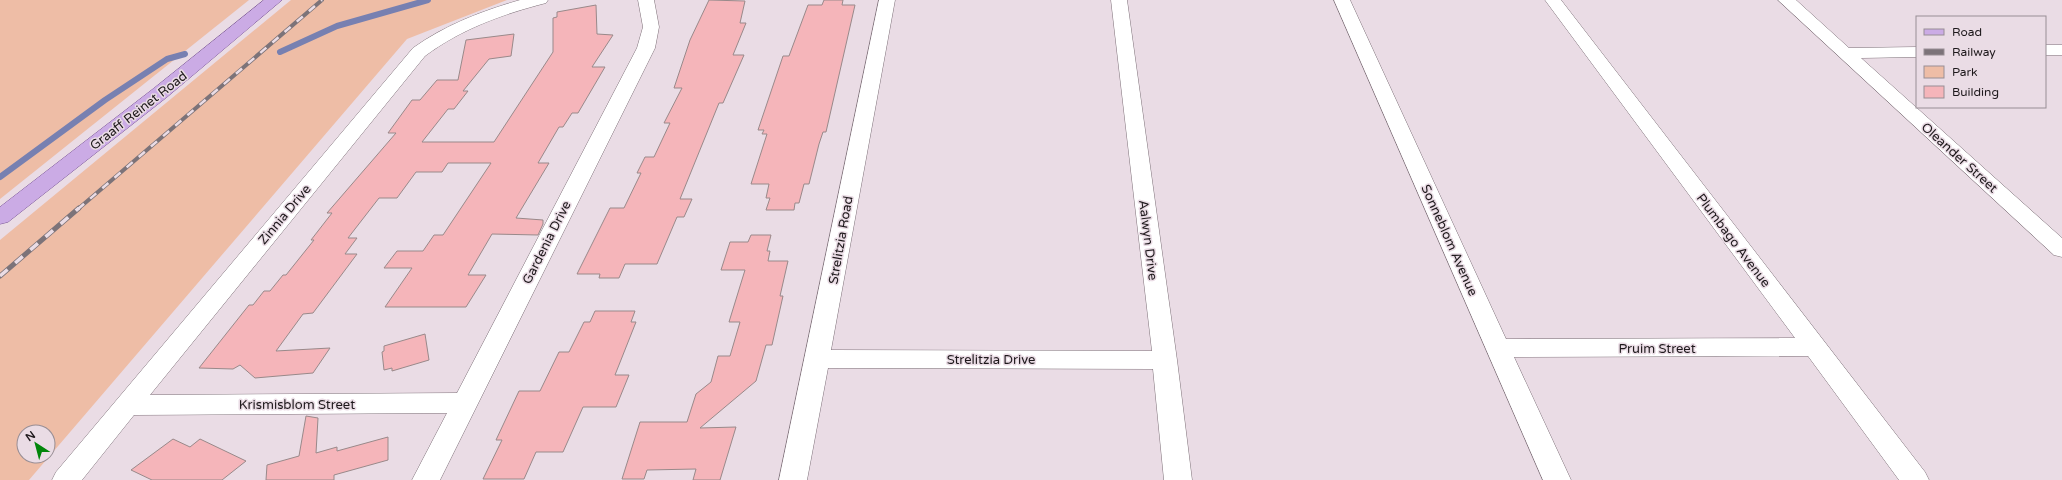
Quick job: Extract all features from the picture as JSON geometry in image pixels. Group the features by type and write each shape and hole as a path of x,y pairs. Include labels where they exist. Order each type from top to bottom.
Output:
{"main road":[{"name":"Graaff Reinet Road","path":"0,217 160,93 274,0"}],"street":[{"name":"Zinnia Drive","path":"66,480 263,239 419,52 446,34 512,8 540,0"},
{"name":"Gardenia Drive","path":"426,480 646,48 651,27 646,0"},
{"name":"Strelitzia Road","path":"793,480 818,359 862,121 887,0"},
{"name":"Aalwyn Drive","path":"1119,0 1165,360 1178,480"},
{"name":"Sonneblom Avenue","path":"1342,0 1557,480"},
{"name":"Plumbago Avenue","path":"1553,0 1915,480"},
{"name":"Oleander Street","path":"1786,0 2062,250"},
{"path":"2046,50 2062,50"},
{"path":"1846,53 1916,52"},
{"name":"Pruim Street","path":"1499,348 1815,347"},
{"name":"Strelitzia Drive","path":"818,359 1165,360"},
{"name":"Krismisblom Street","path":"128,405 466,403"}],"green space":[{"path":"0,0 249,0 0,199"},
{"path":"291,0 507,0 407,39 56,448 56,424 16,424 16,464 43,464 29,480 0,480 0,240"}],"building":[{"path":"709,0 745,1 740,23 746,23 733,55 744,55 723,103 719,103 680,199 692,199 684,217 677,217 657,264 625,264 619,278 599,278 600,274 577,274 610,208 624,208 641,173 637,173 645,157 654,157 670,123 664,123 682,88 674,88 690,40"},
{"path":"824,0 843,0 842,5 855,5 826,132 823,132 819,144 809,184 804,184 799,203 795,203 794,210 766,210 770,198 766,198 769,184 751,184 767,134 762,134 764,130 758,130 783,56 789,56 808,5 822,5"},
{"path":"596,5 597,34 613,35 592,67 605,67 578,113 572,113 563,127 559,127 538,163 549,163 516,218 543,220 543,224 538,235 492,234 468,275 486,275 466,307 385,307 412,268 384,268 397,251 423,251 434,235 443,235 491,163 448,163 442,172 416,172 397,198 379,198 348,238 357,238 345,254 357,254 313,313 303,314 276,351 330,348 313,373 255,378 240,365 233,369 199,368 249,305 253,305 264,291 270,291 283,275 286,275 314,240 311,240 332,213 327,213 396,133 388,133 412,100 420,100 437,80 458,80 466,40 514,34 511,56 489,59 463,91 468,91 454,109 448,109 422,142 494,142 553,52 553,18 557,17 557,12"},
{"path":"751,235 771,235 767,251 770,251 768,261 788,261 780,296 783,296 772,345 766,345 756,381 700,428 736,427 720,480 693,480 696,469 647,470 644,479 622,479 640,422 687,422 696,394 711,382 718,356 730,356 740,322 729,322 745,270 721,270 730,242 748,242"},
{"path":"595,311 635,311 631,322 636,322 615,375 629,375 616,407 583,407 563,452 536,452 524,479 483,479 502,440 496,440 519,391 540,391 559,352 569,352 584,322 590,322"},
{"path":"425,334 429,360 392,371 392,368 384,370 382,352 384,351 384,346"},
{"path":"306,416 318,418 316,453 337,447 337,451 388,437 388,460 334,475 334,480 266,480 267,465 299,456"},
{"path":"173,439 190,447 200,439 246,461 222,480 152,480 131,470"}],"waterway":[{"path":"280,52 337,26 428,0"},
{"path":"0,177 105,100 167,59 185,54"}],"railway":[{"path":"78,209 322,0"},
{"path":"0,276 79,208"}]}
